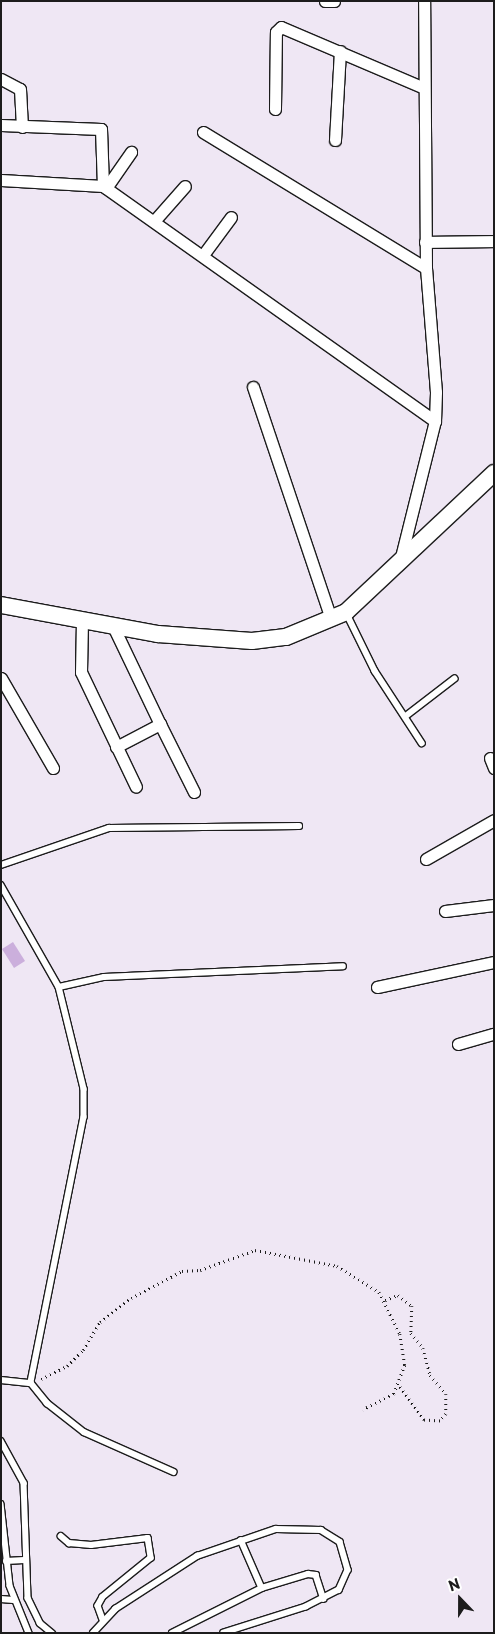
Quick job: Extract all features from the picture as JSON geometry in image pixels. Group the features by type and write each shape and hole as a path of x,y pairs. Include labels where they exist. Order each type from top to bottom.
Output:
{"street":[{"path":"325,1 334,1"},
{"path":"399,563 435,421 426,268 424,1"},
{"path":"275,109 278,29 286,27 424,88"},
{"path":"335,140 340,51"},
{"path":"1,79 20,89 22,127"},
{"path":"1,126 101,129 105,186"},
{"path":"204,132 426,268"},
{"path":"105,186 131,152"},
{"path":"1,180 105,186 435,421"},
{"path":"155,220 185,186"},
{"path":"203,255 230,218"},
{"path":"426,242 494,241"},
{"path":"253,387 338,616"},
{"path":"1,606 113,626 252,641 286,637 338,616 399,563 494,473"},
{"path":"82,620 78,663 136,787"},
{"path":"113,626 194,792"},
{"path":"1,678 53,768"},
{"path":"116,747 160,724"},
{"path":"426,859 494,820"},
{"path":"445,911 494,906"},
{"path":"378,988 494,962"},
{"path":"458,1044 494,1034"}],"lane":[{"path":"338,616 422,742"},
{"path":"406,716 454,679"},
{"path":"1,865 109,828 299,826"},
{"path":"1,885 59,987 84,1089 84,1117 31,1383"},
{"path":"59,987 104,977 343,966"},
{"path":"1,1380 31,1383 47,1403 84,1432 174,1472"},
{"path":"1,1441 24,1483 24,1560 33,1612 52,1633"},
{"path":"1,1504 5,1565 12,1600 29,1633"},
{"path":"97,1631 103,1620 175,1567 241,1540 276,1529 314,1529 340,1542 348,1558 346,1581 324,1599 224,1633"},
{"path":"61,1536 70,1543 91,1545 148,1538 151,1558 103,1597 98,1606 103,1620"},
{"path":"241,1540 262,1588"},
{"path":"5,1565 24,1560"},
{"path":"172,1633 183,1625 262,1588 312,1573 324,1599"},
{"path":"1,1600 12,1600"},
{"path":"183,1625 187,1633"}],"path":[{"path":"31,1383 67,1366 100,1322 131,1298 171,1275 200,1270 241,1251 255,1250 337,1266 371,1283 384,1300 403,1350 405,1365 399,1386 384,1401 364,1410"},
{"path":"384,1300 398,1295 412,1306 411,1333 423,1348 430,1374 446,1394 446,1414 440,1421 424,1420 399,1386"}],"building":[{"path":"13,942 25,961 14,968 2,949"}]}
